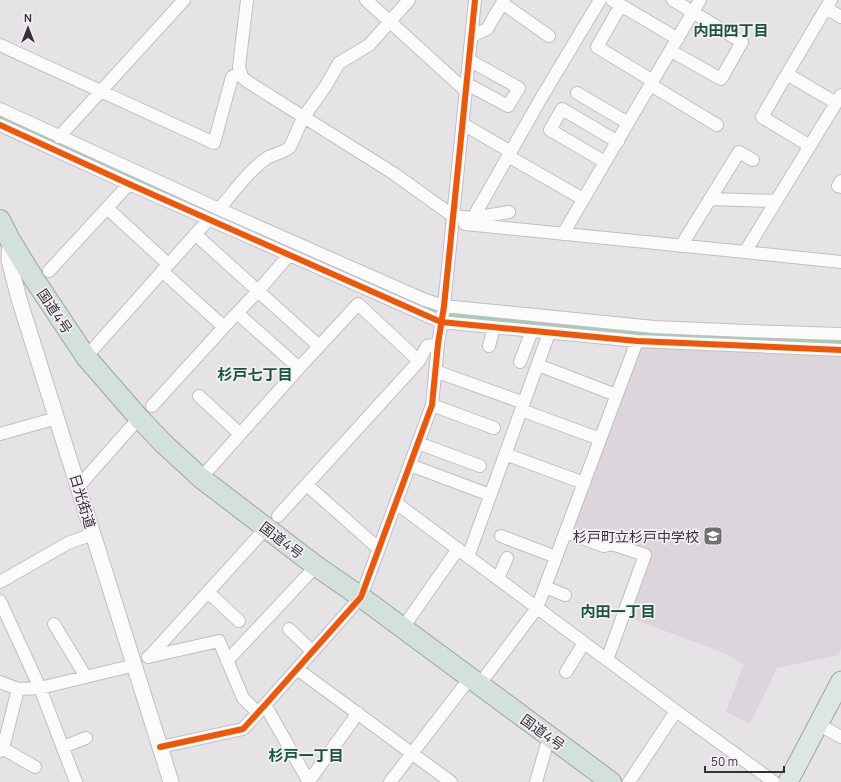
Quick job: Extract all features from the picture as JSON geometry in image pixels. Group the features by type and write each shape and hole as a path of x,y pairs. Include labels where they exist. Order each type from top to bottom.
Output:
{"highway":[{"name":"日光街道","path":"0,220 10,240"},
{"name":"国道4号","path":"10,240 86,357 146,412 164,444 201,478 272,522 316,566 361,597 402,629 611,782"}],"main road":[{"path":"788,782 841,681"}],"street":[{"path":"60,137 184,0"},
{"path":"247,0 239,67 242,77 303,118 393,174 452,219 563,234 840,261"},
{"path":"366,0 466,87 508,106 519,88 469,60"},
{"path":"219,209 256,168 268,158 290,147 303,118 325,87 339,63 369,45 409,0"},
{"path":"160,747 243,729 361,597 432,405 438,344 444,306 475,0"},
{"path":"473,218 540,100 600,0"},
{"path":"671,51 722,79 742,42 673,0"},
{"path":"563,234 700,0"},
{"path":"472,36 487,29 503,1 549,36"},
{"path":"678,39 616,3 597,47 717,125"},
{"path":"810,146 762,118 829,4 841,17"},
{"path":"0,45 214,143 232,77 241,73"},
{"path":"745,252 839,99 787,74"},
{"path":"577,93 628,123"},
{"path":"0,109 219,209 425,300 444,306 661,327 841,334"},
{"path":"605,162 550,130 562,109 618,142"},
{"path":"462,124 583,199"},
{"path":"0,125 129,184 441,322 637,341 841,350"},
{"path":"681,246 739,152 753,160"},
{"path":"841,181 838,186 841,187"},
{"path":"49,271 129,184"},
{"path":"710,199 776,201"},
{"path":"107,208 224,327"},
{"path":"452,219 473,218 509,212"},
{"path":"86,357 209,219"},
{"path":"195,234 319,346"},
{"name":"日光街道","path":"10,240 8,253 19,299 171,782"},
{"path":"78,487 258,291 289,255"},
{"path":"201,478 370,291"},
{"path":"358,304 419,361"},
{"path":"237,313 299,368"},
{"path":"489,346 494,327"},
{"path":"520,362 532,331"},
{"path":"468,557 549,333"},
{"path":"390,782 412,753 537,608 637,341"},
{"path":"149,657 419,361 427,346 438,344"},
{"path":"538,365 616,395"},
{"path":"435,371 600,439"},
{"path":"199,396 240,434"},
{"path":"432,405 494,428"},
{"path":"0,434 57,418"},
{"path":"418,443 480,466"},
{"path":"505,454 584,483"},
{"path":"410,465 490,495"},
{"path":"307,485 379,549"},
{"path":"396,503 774,782"},
{"path":"566,532 604,546 612,544 644,555 607,660"},
{"path":"0,582 68,543 93,534"},
{"path":"501,536 556,557"},
{"path":"402,629 458,549"},
{"path":"498,579 507,558"},
{"path":"227,660 316,566"},
{"path":"545,587 565,595"},
{"path":"208,592 239,621"},
{"path":"0,601 40,688 76,782"},
{"path":"54,624 86,677"},
{"path":"289,630 312,651"},
{"path":"0,682 18,689 40,688 86,677 149,657 219,640 243,698 262,709 309,781 358,713"},
{"path":"566,672 584,643"},
{"path":"298,669 451,782"},
{"path":"18,689 4,724 4,744 1,749 34,767"},
{"path":"629,782 676,711"},
{"path":"818,724 841,737"},
{"path":"536,782 550,737"},
{"path":"63,747 86,738"}],"shaded area":[{"name":"杉戸町立杉戸中学校","path":"641,346 841,352 841,648 839,655 777,668 750,724 726,712 743,665 729,655 628,617 651,555 604,543 570,530"}],"waterway":[{"path":"0,118 431,311 650,334 841,342"}],"cycle path":[{"path":"160,747 243,729 361,597 432,405 438,344 444,306 475,0"},
{"path":"0,125 129,184 441,322 637,341 841,350"}],"place":[{"name":"杉戸町立杉戸中学校","path":"713,536"}],"district":[{"name":"内田四丁目","path":"731,30"},
{"name":"杉戸七丁目","path":"255,374"},
{"name":"内田一丁目","path":"618,611"},
{"name":"杉戸一丁目","path":"306,755"}]}
